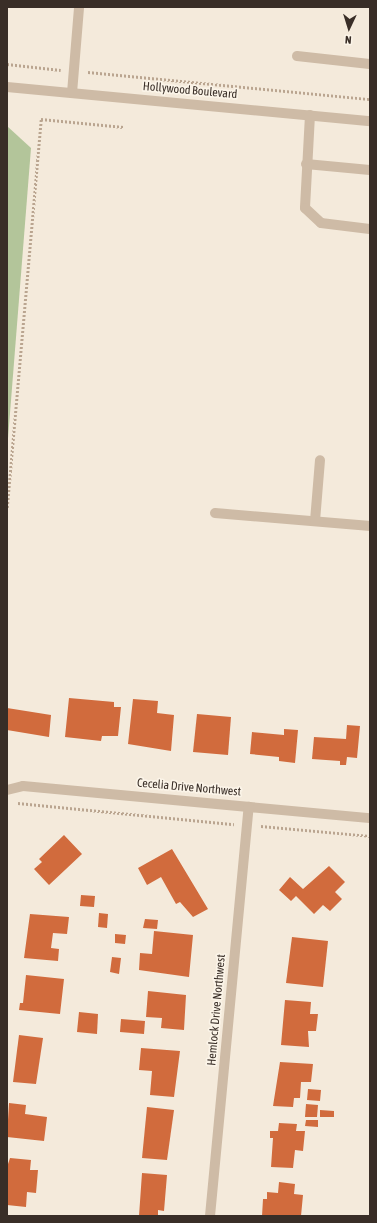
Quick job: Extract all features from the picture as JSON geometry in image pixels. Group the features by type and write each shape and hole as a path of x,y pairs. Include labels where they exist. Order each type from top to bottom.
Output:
{"street":[{"path":"72,93 79,7"},
{"path":"297,56 370,64"},
{"name":"Hollywood Boulevard","path":"7,87 370,121"},
{"path":"310,115 306,164 305,208 312,217 321,223 370,228"},
{"path":"306,164 370,170"},
{"path":"315,521 320,460"},
{"path":"215,513 370,526"},
{"name":"Cecelia Drive Northwest","path":"7,790 23,786 370,818"},
{"name":"Hemlock Drive Northwest","path":"210,1216 249,807"}],"path":[{"path":"7,64 370,99"},
{"path":"7,508 41,119 124,127"},
{"path":"14,802 370,836"}],"green space":[{"path":"7,126 31,148 7,451"}],"building":[{"path":"69,698 114,702 114,707 121,707 118,736 102,736 101,741 65,737"},
{"path":"133,699 158,701 157,713 174,715 171,751 128,744"},
{"path":"7,708 51,715 49,737 7,730"},
{"path":"197,714 231,717 228,755 193,752"},
{"path":"347,725 360,726 357,758 347,757 346,765 340,765 340,761 312,759 314,737 346,739"},
{"path":"284,729 298,730 295,763 279,761 279,757 250,754 252,732 284,735"},
{"path":"64,835 82,854 49,885 34,869 42,862 39,859"},
{"path":"172,849 208,909 193,917 180,902 176,904 161,877 147,885 138,868"},
{"path":"329,866 345,882 335,892 342,899 330,911 323,905 314,914 296,896 291,901 279,890 290,877 303,889"},
{"path":"81,895 95,896 94,907 80,906"},
{"path":"99,913 108,914 107,928 98,927"},
{"path":"30,914 69,917 67,934 53,933 51,948 59,949 58,961 24,958"},
{"path":"145,919 158,920 157,929 143,928"},
{"path":"154,931 193,935 189,977 139,970 140,953 152,954"},
{"path":"115,934 126,935 125,944 115,943"},
{"path":"292,937 328,941 323,987 286,983"},
{"path":"112,957 121,958 119,974 110,972"},
{"path":"26,975 64,979 60,1014 19,1010 20,1003 23,1003"},
{"path":"148,991 186,995 184,1030 161,1028 162,1018 146,1017"},
{"path":"285,1000 311,1002 310,1014 318,1014 316,1031 308,1031 309,1047 281,1045"},
{"path":"79,1012 98,1014 97,1034 77,1032"},
{"path":"121,1019 145,1021 144,1034 120,1032"},
{"path":"19,1035 43,1038 36,1084 13,1082"},
{"path":"141,1048 180,1051 174,1097 150,1095 152,1071 139,1070"},
{"path":"280,1062 313,1064 311,1082 301,1082 300,1098 294,1098 293,1107 273,1106"},
{"path":"308,1089 321,1090 320,1101 307,1100"},
{"path":"9,1103 26,1105 25,1114 47,1117 44,1141 7,1137"},
{"path":"306,1104 318,1105 317,1117 305,1117"},
{"path":"147,1107 174,1110 167,1160 142,1158"},
{"path":"320,1110 334,1111 334,1117 320,1117"},
{"path":"306,1120 318,1120 318,1127 305,1126"},
{"path":"279,1123 297,1124 296,1131 305,1131 303,1151 295,1150 293,1168 271,1167 273,1138 270,1138 270,1131 278,1131"},
{"path":"10,1158 31,1160 30,1170 38,1170 36,1193 27,1192 26,1207 7,1205 7,1167"},
{"path":"142,1173 167,1175 164,1211 158,1210 158,1216 139,1216"},
{"path":"279,1182 295,1184 294,1194 303,1195 301,1216 262,1216 263,1199 267,1199 267,1192 278,1193"}]}
